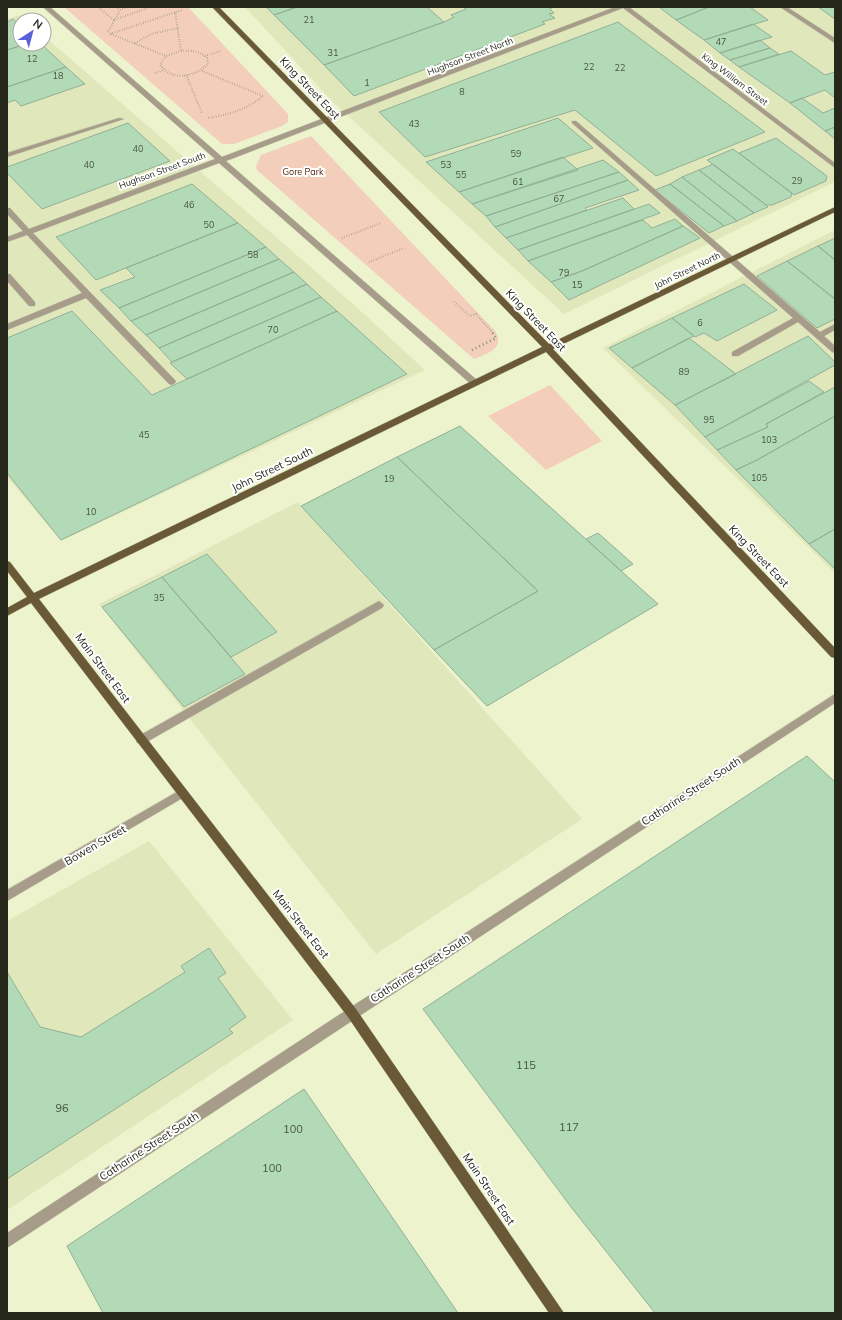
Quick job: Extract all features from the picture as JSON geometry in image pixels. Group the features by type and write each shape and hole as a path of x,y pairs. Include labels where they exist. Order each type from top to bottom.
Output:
{"main road":[{"name":"King Street East","path":"215,7 548,348 835,654"},
{"name":"John Street North","path":"548,348 835,209"},
{"name":"John Street South","path":"7,612 82,571 245,496 475,382 548,348"},
{"name":"Main Street East","path":"7,564 140,740 352,1013 557,1313"}],"street":[{"path":"46,7 475,382"},
{"name":"Hughson Street North","path":"325,121 621,7"},
{"name":"King William Street","path":"625,7 835,166"},
{"path":"783,7 835,41"},
{"path":"7,156 121,119"},
{"name":"Hughson Street South","path":"7,240 325,121"},
{"path":"574,122 835,350"},
{"path":"7,210 172,382"},
{"path":"7,276 32,304"},
{"path":"7,328 88,294"},
{"path":"735,354 799,318"},
{"path":"819,336 835,327"},
{"path":"140,740 379,605"},
{"name":"Catharine Street South","path":"7,1242 352,1013 835,698"},
{"name":"Bowen Street","path":"7,896 182,793"}],"path":[{"path":"98,7 114,20"},
{"path":"116,7 120,10"},
{"path":"128,7 120,10 107,32 166,56"},
{"path":"114,20 150,7"},
{"path":"111,34 182,10"},
{"path":"175,12 181,51"},
{"path":"135,43 151,34 178,28"},
{"path":"205,56 208,64 202,71 186,75 171,74 164,70 160,64 166,56 181,51 193,51 205,56 220,51"},
{"path":"186,75 201,110 203,119 237,112 255,103 262,96 202,71"},
{"path":"340,238 381,223"},
{"path":"368,263 404,248"},
{"path":"454,302 470,316 476,314 491,330 496,338 469,351"}],"shaded area":[{"path":"245,7 835,7 835,182 564,314 332,101"},
{"path":"12,17 12,52 52,52 52,43 352,303 425,370 61,541 7,477 7,19"},
{"path":"835,230 835,573 603,348"},
{"path":"298,502 582,819 376,954 99,604"},
{"path":"149,841 293,1020 7,1210 7,921"}],"green space":[{"path":"64,7 188,7 288,114 288,122 282,126 234,144 222,144"},
{"name":"Gore Park","path":"311,136 495,331 498,337 498,342 494,350 474,359 257,170 256,166 261,155"},
{"path":"550,385 602,441 546,470 488,416"}],"building":[{"path":"266,7 297,7 274,15"},
{"path":"297,7 427,7 444,22 324,65 274,15"},
{"path":"463,7 553,7 550,9 554,13 549,14 555,18 542,22 545,24 354,96 324,65 444,22 454,17 451,15 466,9"},
{"path":"659,7 709,7 676,20"},
{"path":"709,7 750,7 768,20 704,40 676,20"},
{"path":"818,7 835,7 835,19"},
{"path":"12,20 12,48 7,50 7,22"},
{"path":"618,22 765,132 656,176 575,110 425,157 379,112"},
{"path":"753,24 772,37 720,53 704,40"},
{"path":"760,40 770,48 730,60 720,53"},
{"path":"12,48 12,52 50,52 66,67 7,87 7,50"},
{"path":"770,48 779,54 739,67 730,60"},
{"path":"791,51 825,75 835,72 835,98 825,90 790,103 739,67"},
{"path":"66,67 85,84 21,106 15,100 7,103 7,87"},
{"path":"802,98 823,113 835,108 835,127 825,131 790,103"},
{"path":"558,118 593,148 459,192 426,162"},
{"path":"128,123 170,161 42,209 7,173 7,167"},
{"path":"835,127 835,139 825,131"},
{"path":"776,138 827,176 826,181 794,195 739,153"},
{"path":"733,149 792,193 791,197 772,205 766,205 707,160"},
{"path":"563,157 578,170 472,204 459,192"},
{"path":"603,160 619,172 486,216 472,204"},
{"path":"713,164 768,207 754,213 699,170"},
{"path":"699,170 754,213 737,221 682,177"},
{"path":"619,172 628,180 495,227 486,216"},
{"path":"682,177 737,221 724,226 670,184"},
{"path":"628,180 639,190 585,208 587,210 506,238 495,227"},
{"path":"192,184 238,223 96,280 56,237"},
{"path":"670,184 724,226 709,233 655,190"},
{"path":"623,198 634,209 518,250 506,238"},
{"path":"649,204 660,213 528,261 518,250"},
{"path":"675,219 683,226 582,271 551,282 528,261 643,220 652,228"},
{"path":"238,223 266,247 119,308 100,290 135,277 126,268"},
{"path":"683,226 700,238 569,300 551,282 582,271"},
{"path":"835,238 835,260 818,246"},
{"path":"818,246 835,260 835,299 787,261"},
{"path":"266,247 279,259 131,321 119,308"},
{"path":"279,259 294,272 146,335 131,321"},
{"path":"787,261 835,299 835,319 817,328 757,276"},
{"path":"294,272 307,284 159,348 146,335"},
{"path":"307,284 321,297 172,362 159,348"},
{"path":"744,284 777,310 717,341 704,333 695,337 672,318"},
{"path":"321,297 337,311 187,379 170,363"},
{"path":"72,311 152,395 337,311 407,374 61,540 7,473 7,338"},
{"path":"672,318 694,336 632,368 609,348"},
{"path":"808,336 835,362 835,365 705,437 675,405"},
{"path":"689,338 736,374 675,405 632,368"},
{"path":"809,381 824,392 766,424 768,427 717,450 705,437"},
{"path":"835,387 835,416 757,460 736,470 717,450 768,427 766,424"},
{"path":"835,416 835,529 809,544 736,470 757,460"},
{"path":"460,426 658,604 487,706 434,650 538,591 397,457"},
{"path":"397,457 538,591 434,650 301,506"},
{"path":"835,529 835,569 809,544"},
{"path":"598,533 633,564 621,571 586,539"},
{"path":"207,554 277,632 231,657 162,577"},
{"path":"162,577 245,674 184,707 102,607"},
{"path":"807,756 835,782 835,1313 655,1313 571,1207 423,1009"},
{"path":"209,948 226,973 218,978 246,1017 229,1029 233,1033 7,1179 7,972 40,1027 81,1037 185,972 181,966"},
{"path":"304,1089 458,1313 103,1313 67,1246"}]}
